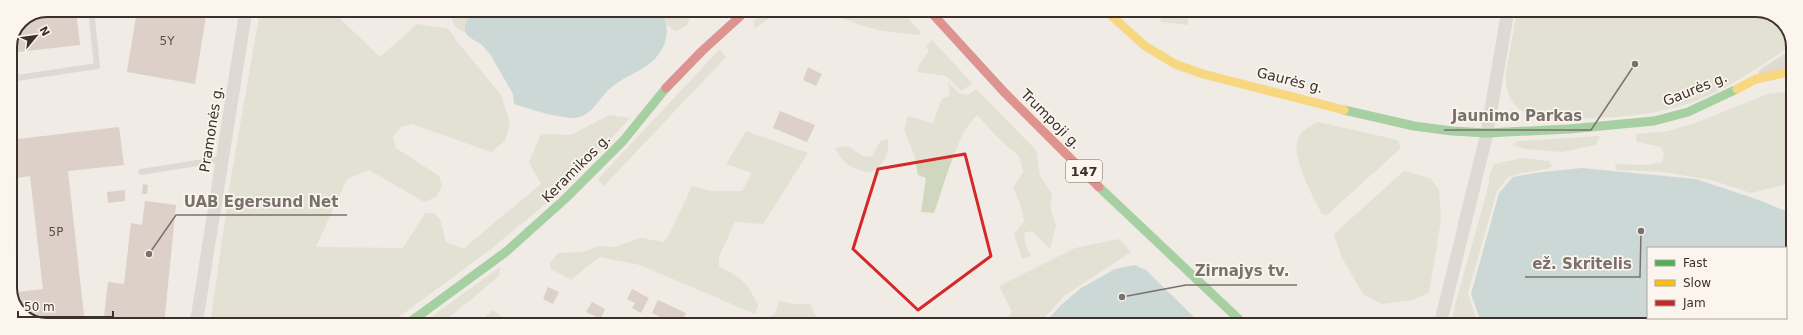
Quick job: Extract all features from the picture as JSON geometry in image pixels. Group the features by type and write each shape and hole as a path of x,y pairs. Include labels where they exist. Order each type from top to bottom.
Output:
{"street":[{"name":"Pramonės g.","path":"197,318 245,17"},
{"name":"Keramikos g.","path":"415,318 507,250 561,203 623,141 665,90 702,51 739,17"},
{"name":"Trumpoji g.","path":"935,17 983,70 1110,197 1238,318"},
{"name":"Gaurės g.","path":"1113,17 1160,56 1179,66 1203,74 1361,114 1414,126 1452,131 1487,133 1569,129 1654,121 1688,112 1756,79 1786,73"},
{"path":"1442,318 1487,133 1507,17"},
{"path":"1756,79 1786,60"}],"lane":[{"path":"17,77 97,66 91,17"},
{"path":"142,172 222,159"}],"highlighted area":[{"path":"965,154 991,256 918,310 853,249 878,169"}],"green space":[{"path":"259,17 338,17 380,57 417,24 449,29 456,40 501,95 510,123 505,141 491,152 412,124 401,127 393,137 396,148 439,176 442,186 436,197 424,202 369,170 347,179 316,247 403,248 425,213 434,213 440,219 446,242 463,249 541,184 529,162 541,134 571,135 609,115 630,118 571,183 491,249 397,318 211,318 230,184"},
{"path":"468,17 465,25 465,32 458,29 452,18"},
{"path":"663,17 690,17 686,26 676,31 667,26"},
{"path":"758,17 771,17 755,28 753,21"},
{"path":"834,17 907,17 921,33 919,35 882,31"},
{"path":"1162,17 1187,17 1188,25 1160,22"},
{"path":"1516,17 1760,17 1769,20 1779,27 1784,36 1786,45 1786,50 1756,69 1704,98 1654,112 1618,117 1545,120 1527,114 1520,110 1510,99 1507,91 1506,73"},
{"path":"932,40 972,83 962,91 946,76 917,72 919,65 929,51 926,46"},
{"path":"720,49 726,57 603,187 598,179"},
{"path":"948,82 959,93 968,95 976,89 1036,150 1040,176 1052,194 1050,207 1056,225 1050,249 1032,231 1024,233 1026,246 1031,256 1022,259 1014,234 1024,221 1020,204 1013,187 1023,172 1019,156 998,138 977,115 963,134 957,147 934,213 921,212 926,178 918,175 914,154 904,130 908,116 933,123 942,98 950,96"},
{"path":"1786,92 1786,183 1783,185 1751,193 1711,180 1663,172 1616,170 1615,164 1646,165 1662,162 1664,154 1661,147 1637,142 1635,134 1668,131 1698,122 1768,94"},
{"path":"1318,122 1398,140 1401,148 1327,215 1322,214 1307,184 1298,160 1298,139 1302,132"},
{"path":"746,131 808,153 763,224 735,222 719,257 719,266 738,277 750,290 758,305 755,314 640,265 599,257 571,280 551,269 550,263 558,253 583,252 599,246 614,247 641,238 664,242 670,233 692,186 709,191 742,191 752,173 726,164"},
{"path":"1600,136 1596,145 1562,152 1525,149 1512,145 1518,141"},
{"path":"883,140 888,140 887,156 879,166 870,173 849,165 835,148 848,146 864,157 872,156 880,142"},
{"path":"1523,158 1549,161 1552,166 1547,169 1521,173 1508,177 1497,191 1468,293 1476,318 1452,318 1489,184 1489,176 1494,164"},
{"path":"1404,171 1430,178 1439,189 1441,220 1429,293 1412,300 1382,304 1363,294 1341,256 1334,234"},
{"path":"1119,239 1131,252 1064,296 1044,318 1007,318 1012,312 999,286 1075,248"},
{"path":"500,267 499,276 448,318 430,318"},
{"path":"779,301 796,304 810,304 818,318 768,318 775,314"},
{"path":"493,310 502,318 484,318"}],"water":[{"path":"468,17 664,17 667,34 662,49 652,62 608,90 587,114 574,118 567,118 514,104 513,94 490,54 482,45 469,37 465,32 465,25"},
{"path":"1582,168 1696,179 1759,200 1786,211 1786,247 1647,247 1647,318 1480,318 1471,294 1499,193 1513,177 1534,173"},
{"path":"1135,265 1146,270 1195,318 1049,318 1060,306 1081,288 1115,269"}],"building":[{"path":"47,17 77,17 80,45 17,52 19,36 22,30 30,22"},
{"path":"136,17 206,17 195,84 127,72"},
{"path":"808,67 822,74 816,86 803,80"},
{"path":"780,111 815,125 807,142 773,128"},
{"path":"119,127 124,165 68,171 84,318 39,317 29,312 22,305 19,299 17,292 43,289 30,176 17,178 17,139"},
{"path":"143,184 148,185 147,194 142,194"},
{"path":"125,190 125,201 108,203 107,192"},
{"path":"145,201 176,205 165,318 104,318 108,282 124,284 131,223 142,225"},
{"path":"548,287 559,292 553,304 543,299"},
{"path":"632,289 649,298 641,313 632,308 635,303 627,299"},
{"path":"658,300 686,313 684,318 662,318 652,313"},
{"path":"592,302 605,309 601,318 586,312"}],"traffic: fast":[{"path":"416,318 507,251 566,198 623,141 666,88"},
{"path":"1344,110 1414,126 1452,131 1487,133 1569,129 1654,121 1688,112 1737,89"},
{"path":"1099,187 1238,318"}],"traffic: slow":[{"path":"1113,17 1145,46 1175,64 1203,74 1344,110"},
{"path":"1737,89 1756,79 1786,73"}],"traffic: jam":[{"path":"666,88 702,51 739,17"},
{"path":"935,17 1004,92 1099,187"}],"place":[{"name":"Jaunimo Parkas","path":"1635,64"},
{"name":"ež. Skritelis","path":"1641,231"},
{"name":"UAB Egersund Net","path":"149,254"},
{"name":"Zirnajys tv.","path":"1122,297"}]}
